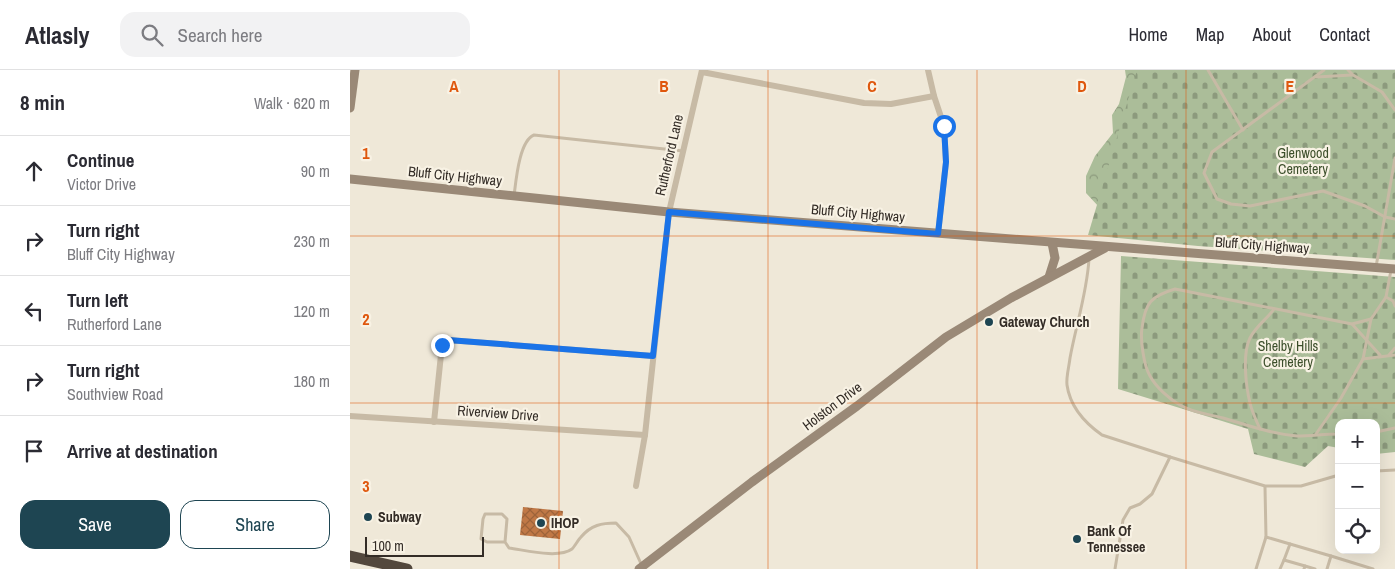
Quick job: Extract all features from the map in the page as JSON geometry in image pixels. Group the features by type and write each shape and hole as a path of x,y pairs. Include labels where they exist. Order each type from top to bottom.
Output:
{"highway":[{"path":"350,556 384,566 407,569"}],"main road":[{"path":"350,108 355,70"},
{"name":"Bluff City Highway","path":"350,179 669,212 1393,269"},
{"path":"1050,276 1054,258 1052,243"},
{"name":"Holston Drive","path":"641,568 752,482 857,406 946,337 1050,276 1105,247"}],"street":[{"path":"928,70 944,126 946,162 938,234"},
{"path":"702,71 864,103 891,104 934,96"},
{"name":"Rutherford Lane","path":"636,486 645,435 669,212 702,71"},
{"path":"434,422 442,345 448,340 653,356"},
{"name":"Riverview Drive","path":"350,416 645,435"}],"lane":[{"path":"1208,70 1243,130"},
{"path":"1324,70 1212,152 1204,173 1217,199 1231,204 1250,206 1323,190 1365,206 1385,217 1395,218"},
{"path":"1348,70 1352,75 1382,92 1395,110"},
{"path":"1314,77 1352,75"},
{"path":"514,196 523,148 530,137 534,135 683,152"},
{"path":"1376,268 1395,158"},
{"path":"1089,256 1088,277 1066,383 1075,408 1088,424 1102,435 1265,486 1301,486 1335,476"},
{"path":"1316,434 1341,398 1363,358 1371,318 1386,297 1393,269"},
{"path":"1335,434 1298,436 1260,429 1179,405 1164,393 1149,376 1141,333 1143,316 1149,302 1161,293 1175,289 1352,324 1371,318"},
{"path":"1386,297 1393,301 1395,306"},
{"path":"1260,429 1250,404 1246,376 1246,356 1249,340 1257,327 1274,308"},
{"path":"1352,324 1380,356"},
{"path":"1389,355 1395,348"},
{"path":"1363,358 1395,355"},
{"path":"1380,431 1395,428"},
{"path":"1115,569 1123,520 1130,508 1140,504 1152,494 1170,457"},
{"path":"1380,472 1395,470"},
{"path":"1256,569 1266,538 1265,486"},
{"path":"505,542 487,542 482,539 485,514 502,514 507,520 505,542 509,548 546,553 561,553 572,549 583,534 602,522 616,523 629,537 641,568"},
{"path":"1266,538 1373,569"},
{"path":"1280,569 1290,544"},
{"path":"1327,569 1331,556"},
{"path":"1284,560 1304,568 1315,569"}],"green space":[{"path":"1125,70 1181,70 1099,207 1086,193 1086,176 1095,156 1113,133 1112,115 1119,104 1126,77"},
{"name":"Glenwood Cemetery","path":"1137,70 1395,70 1395,260 1198,246 1088,235"},
{"name":"Shelby Hills Cemetery","path":"1121,256 1395,277 1395,452 1380,454 1380,419 1335,419 1335,447 1328,446 1305,467 1254,454 1248,429 1118,389"}],"building":[{"name":"IHOP","path":"523,507 563,511 560,539 520,535"}],"place":[{"name":"Gateway Church","path":"989,322"},
{"name":"Subway","path":"368,517"},
{"name":"IHOP","path":"541,523"},
{"name":"Bank Of Tennessee","path":"1077,539"}],"route":[{"path":"442,345 448,340 653,356 669,212 938,234 946,162 944,126"}]}
